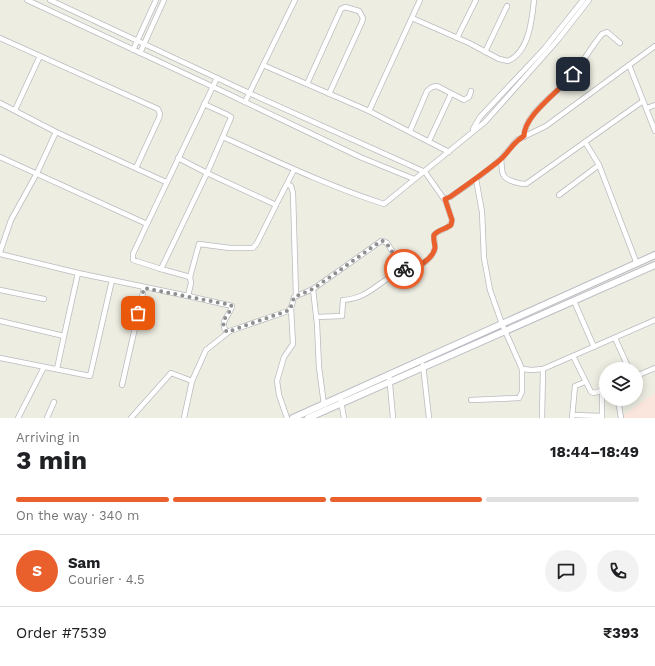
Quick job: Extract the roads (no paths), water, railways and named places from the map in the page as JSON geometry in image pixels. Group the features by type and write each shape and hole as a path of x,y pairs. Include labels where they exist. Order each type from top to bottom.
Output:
{"street":[{"path":"27,0 360,157 414,179"},
{"path":"50,0 249,93 425,172 441,197 445,199 452,220 451,225 436,234 434,237 435,247 430,258 410,270 404,270 388,279 368,293 352,299 343,300 342,316 316,317"},
{"path":"133,50 156,0"},
{"path":"140,53 164,0"},
{"path":"245,102 295,0"},
{"path":"369,111 420,0"},
{"path":"457,38 476,0"},
{"path":"412,18 504,61 508,61 517,56 522,50 530,26 534,0"},
{"path":"472,131 480,117 544,49 583,0"},
{"path":"223,137 294,170 345,191 384,204 414,179 425,172 472,131 485,122 534,69 562,36 589,0"},
{"path":"485,52 507,6"},
{"path":"307,84 341,9 345,7 359,12 363,18 362,22 329,94"},
{"path":"524,136 526,129 539,108 569,80 604,32 609,33 620,43"},
{"path":"0,38 158,109 159,118 136,168"},
{"path":"445,199 476,179 501,159 514,142 546,126 655,46"},
{"path":"15,110 40,56"},
{"path":"263,65 369,111 449,152"},
{"path":"629,65 655,131"},
{"path":"190,277 134,260 133,254 166,182 217,78"},
{"path":"410,131 428,90 433,86 437,86 461,99 466,100 472,91"},
{"path":"429,141 452,94"},
{"path":"501,159 502,174 504,177 522,184 526,184 643,101"},
{"path":"0,103 56,132 166,182"},
{"path":"161,269 207,173 230,117 204,104"},
{"path":"647,108 655,105"},
{"path":"56,132 37,173 11,220 0,253 144,288 231,305 232,308 223,321 225,330 227,332 230,331"},
{"path":"585,142 599,165 637,264"},
{"path":"0,157 147,224"},
{"path":"178,158 276,205"},
{"path":"559,195 599,165"},
{"path":"188,296 191,283 190,277 199,244 230,248 253,248 257,243 294,170"},
{"path":"471,400 520,398 522,392 522,369 495,306 487,276 484,258 482,212 476,179"},
{"path":"287,184 291,186 294,193 296,296"},
{"path":"287,418 279,395 277,381 284,357 293,344 291,308 293,298 313,289 381,241 387,244 404,270"},
{"path":"293,418 655,255"},
{"path":"308,418 655,265"},
{"path":"57,369 78,273"},
{"path":"0,358 90,376 112,280"},
{"path":"122,385 144,288"},
{"path":"313,289 319,367 324,404"},
{"path":"0,290 44,299"},
{"path":"574,301 594,347"},
{"path":"184,418 192,381 206,350 230,331 288,311 291,308"},
{"path":"522,369 543,369 655,320"},
{"path":"0,321 64,336"},
{"path":"615,338 626,362"},
{"path":"573,356 585,382 592,393 599,391"},
{"path":"422,359 429,418"},
{"path":"18,418 44,367"},
{"path":"643,373 655,368"},
{"path":"542,418 543,369"},
{"path":"131,418 170,373 192,381"},
{"path":"390,374 393,418"},
{"path":"585,382 575,386 572,416 602,417 603,406"},
{"path":"340,396 344,418"},
{"path":"47,418 54,402"},
{"path":"619,406 621,418"}]}
